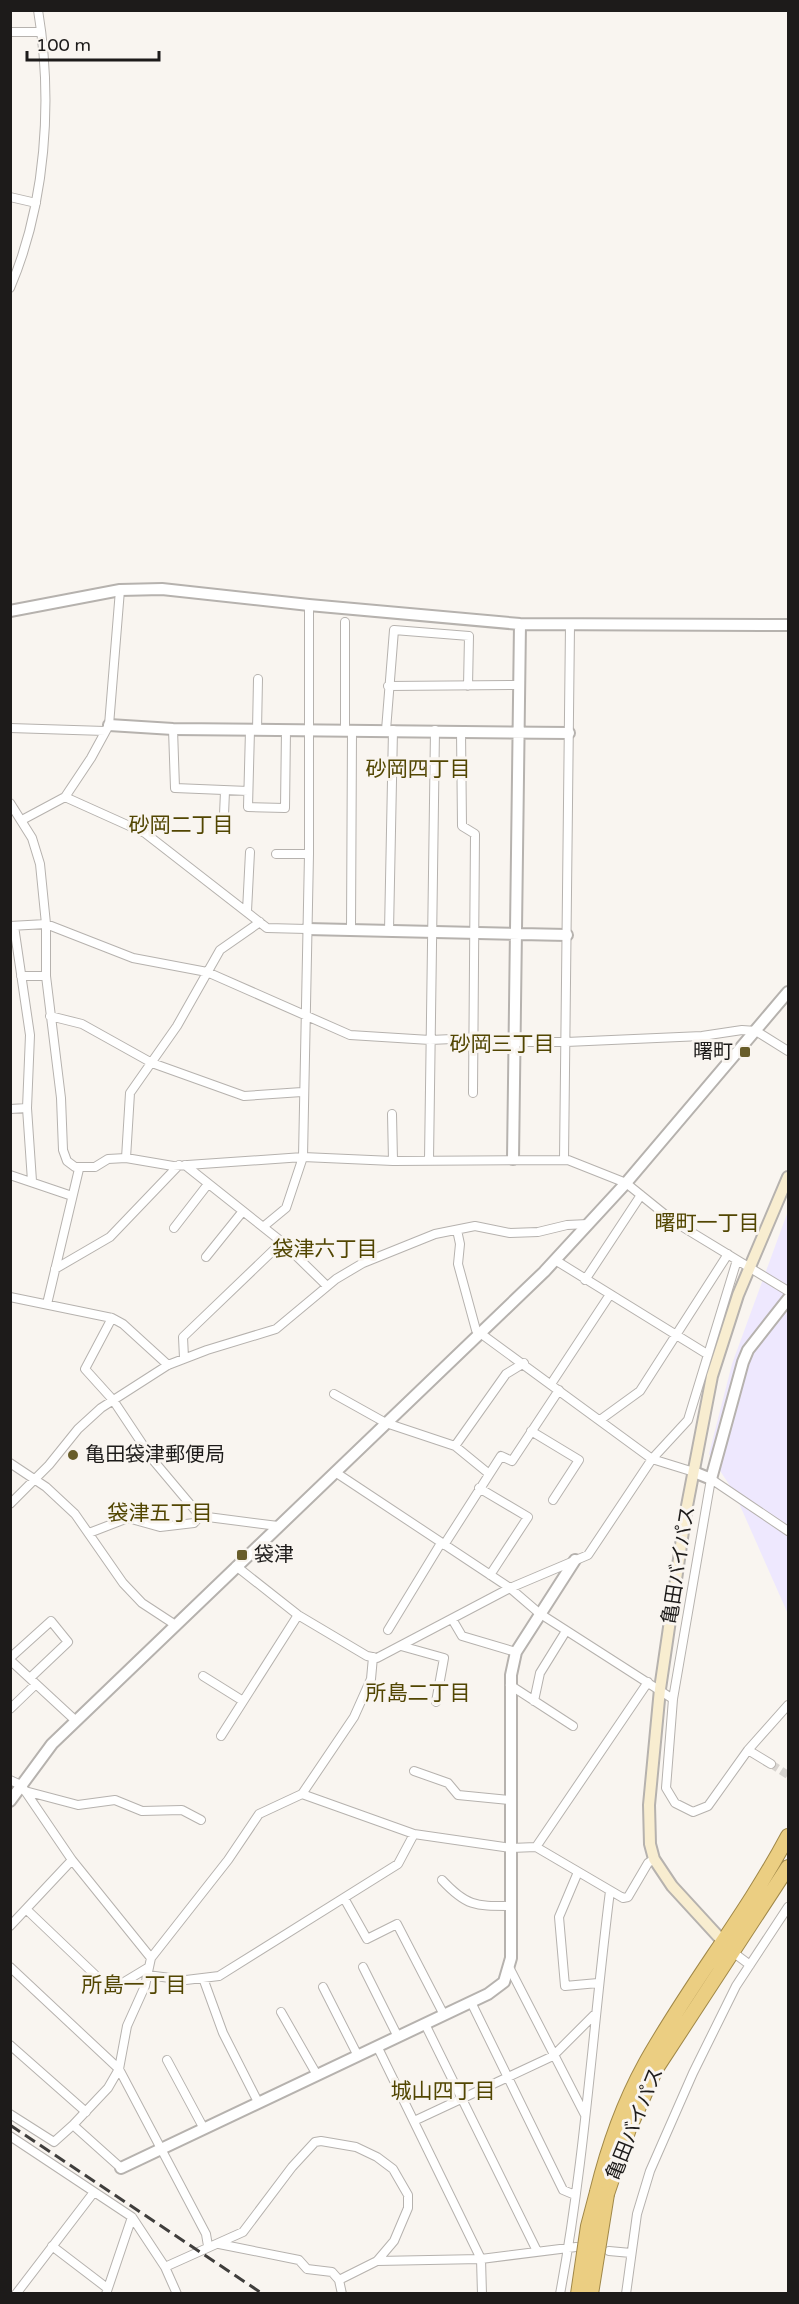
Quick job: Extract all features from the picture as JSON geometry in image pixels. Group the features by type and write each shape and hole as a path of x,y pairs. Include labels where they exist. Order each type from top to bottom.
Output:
{"highway":[{"path":"729,1948 789,1836"},
{"path":"729,1948 789,1867"},
{"name":"亀田バイパス","path":"591,2294 602,2192 617,2126 645,2065 729,1948"},
{"name":"亀田バイパス","path":"578,2294 588,2226 602,2192"}],"main road":[{"name":"亀田バイパス","path":"729,1948 672,1886 654,1859 650,1844 649,1804 660,1689 694,1472 712,1376 749,1267 789,1177"}],"street":[{"path":"10,288 23,260 36,203 44,100 38,10"},
{"path":"10,32 40,32"},
{"path":"10,196 36,203"},
{"path":"10,611 120,590 162,589 520,624 789,625"},
{"path":"22,820 65,797 107,728 120,590"},
{"path":"263,1227 286,1208 303,1157 302,1092 309,854 309,605"},
{"path":"345,622 351,930"},
{"path":"513,1159 520,624"},
{"path":"564,1160 570,625"},
{"path":"389,931 390,730 388,686 394,630 469,636 468,686"},
{"path":"258,679 248,807 285,808 286,730"},
{"path":"388,686 519,685"},
{"path":"10,728 435,730 569,733"},
{"path":"173,729 175,788 248,791"},
{"path":"429,1160 435,730"},
{"path":"461,731 462,826 475,834 475,1038 472,1094"},
{"path":"224,815 225,790"},
{"path":"65,797 145,833 267,928 567,935"},
{"path":"10,802 32,838 39,864 46,924 46,976 61,1098 63,1150 67,1161 79,1169 95,1167 108,1160 126,1158 182,1165 303,1157 393,1161 564,1160 626,1183 673,1221 789,1291"},
{"path":"247,911 250,852"},
{"path":"276,854 309,854"},
{"path":"126,1158 130,1093 177,1026 220,950 260,922"},
{"path":"32,1180 27,1108 30,1035 12,926 46,924 134,958 207,972 350,1035 430,1040 475,1038 514,1042 566,1042 756,1031 789,1051"},
{"path":"21,976 46,976"},
{"path":"10,1802 23,1788 52,1744 174,1624 555,1260 626,1183 789,992"},
{"path":"50,1016 82,1024 152,1063 244,1096 302,1092"},
{"path":"10,1108 27,1108"},
{"path":"392,1114 393,1161"},
{"path":"182,1165 282,1242 327,1286"},
{"path":"55,1269 110,1238 182,1165"},
{"path":"47,1304 79,1169"},
{"path":"10,1175 32,1180 72,1196"},
{"path":"174,1228 208,1184"},
{"path":"585,1280 640,1195"},
{"path":"206,1257 243,1211"},
{"path":"10,1504 49,1465 78,1429 113,1400 168,1365 184,1358 276,1329 327,1286 363,1263 435,1234 475,1226 510,1233 538,1232 567,1225 588,1224"},
{"path":"457,1230 460,1244 458,1264 476,1329 652,1459 711,1479 789,1531"},
{"path":"184,1358 183,1337 282,1242"},
{"path":"600,1420 640,1391 728,1254"},
{"path":"555,1260 609,1296 707,1354"},
{"path":"236,1566 297,1615 377,1658 510,1588 588,1555 652,1459 688,1420 737,1260"},
{"path":"551,1384 609,1296"},
{"path":"10,1297 112,1318 123,1324 168,1365"},
{"path":"789,1299 745,1356 711,1479 673,1699 666,1788 675,1803 693,1812 708,1806 747,1750 789,1705"},
{"path":"112,1318 85,1369 113,1400 153,1460 200,1516 278,1526"},
{"path":"455,1446 506,1374 524,1363"},
{"path":"388,1630 488,1473 501,1456 512,1461 559,1390"},
{"path":"334,1394 386,1423 455,1446 488,1473"},
{"path":"531,1431 579,1460 554,1500"},
{"path":"10,1463 34,1478 75,1514 123,1583 142,1602 174,1624"},
{"path":"335,1472 510,1588 539,1613 673,1699"},
{"path":"479,1488 528,1517 490,1575"},
{"path":"89,1533 128,1518 160,1527 194,1523 200,1516"},
{"path":"74,2125 121,2168 203,2127 378,2048 471,2002 504,1982 509,1967 512,1906 509,1800 510,1685 516,1652 575,1560"},
{"path":"221,1736 297,1615"},
{"path":"452,1619 462,1636 516,1652"},
{"path":"10,1709 33,1681 68,1642 51,1621 10,1659 33,1681 76,1721"},
{"path":"534,1701 540,1673 566,1631"},
{"path":"401,1646 444,1658 436,1702"},
{"path":"10,2114 54,2142 74,2125 108,2088 119,2069 128,2026 151,1958 228,1860 259,1814 302,1794 354,1717 371,1679 373,1657"},
{"path":"202,1676 243,1701"},
{"path":"536,1846 648,1682"},
{"path":"510,1685 573,1726"},
{"path":"747,1750 771,1764"},
{"path":"414,1771 448,1783 458,1795 509,1800"},
{"path":"10,1780 23,1788 78,1805 115,1800 142,1811 182,1810 201,1820"},
{"path":"23,1788 72,1860 151,1958"},
{"path":"302,1794 414,1834 511,1848 536,1846 610,1892 628,1897 648,1863 654,1859"},
{"path":"26,1909 111,1990 148,1971 186,1980 219,1976 398,1864 414,1834"},
{"path":"10,1926 72,1860"},
{"path":"578,1872 559,1917 565,1986 598,1983"},
{"path":"442,1880 454,1894 476,1906 512,1906"},
{"path":"560,2294 572,2247 575,2195 586,2117 594,2015 610,1892"},
{"path":"344,1898 368,1939 397,1924 444,2015"},
{"path":"626,2294 637,2214 650,2171 693,2073 736,1986 789,1907"},
{"path":"729,1948 750,1965"},
{"path":"10,1967 119,2069 206,2234 208,2246"},
{"path":"363,1967 398,2037"},
{"path":"509,1967 586,2117"},
{"path":"203,1978 223,2033 258,2102"},
{"path":"322,1987 358,2056"},
{"path":"471,2002 563,2190 575,2195"},
{"path":"282,2012 317,2075"},
{"path":"414,2121 553,2056 594,2015"},
{"path":"425,2024 537,2251"},
{"path":"10,2045 86,2112"},
{"path":"378,2048 481,2259 482,2294"},
{"path":"167,2060 203,2127"},
{"path":"10,2136 132,2217 165,2267 177,2294"},
{"path":"165,2267 243,2232 292,2167 315,2142 337,2142 378,2157 393,2169 408,2195 408,2208 394,2241 377,2261 339,2280"},
{"path":"15,2294 94,2192"},
{"path":"52,2246 106,2290 132,2217"},
{"path":"219,2244 299,2260 308,2269 332,2272 339,2280 342,2294"},
{"path":"377,2261 481,2259 572,2247"},
{"path":"609,2251 631,2253"}],"shaded area":[{"path":"788,1211 788,1614 734,1492 709,1454 732,1364"}],"tunnel":[{"path":"771,1764 788,1775"}],"railway":[{"path":"10,2125 263,2294"}],"place":[{"name":"曙町","path":"745,1052"},
{"name":"亀田袋津郵便局","path":"73,1455"},
{"name":"袋津","path":"242,1555"}],"district":[{"name":"砂岡四丁目","path":"418,769"},
{"name":"砂岡二丁目","path":"181,825"},
{"name":"砂岡三丁目","path":"502,1044"},
{"name":"曙町一丁目","path":"707,1223"},
{"name":"袋津六丁目","path":"325,1249"},
{"name":"袋津五丁目","path":"160,1513"},
{"name":"所島二丁目","path":"418,1693"},
{"name":"所島一丁目","path":"134,1985"},
{"name":"城山四丁目","path":"443,2091"}]}
